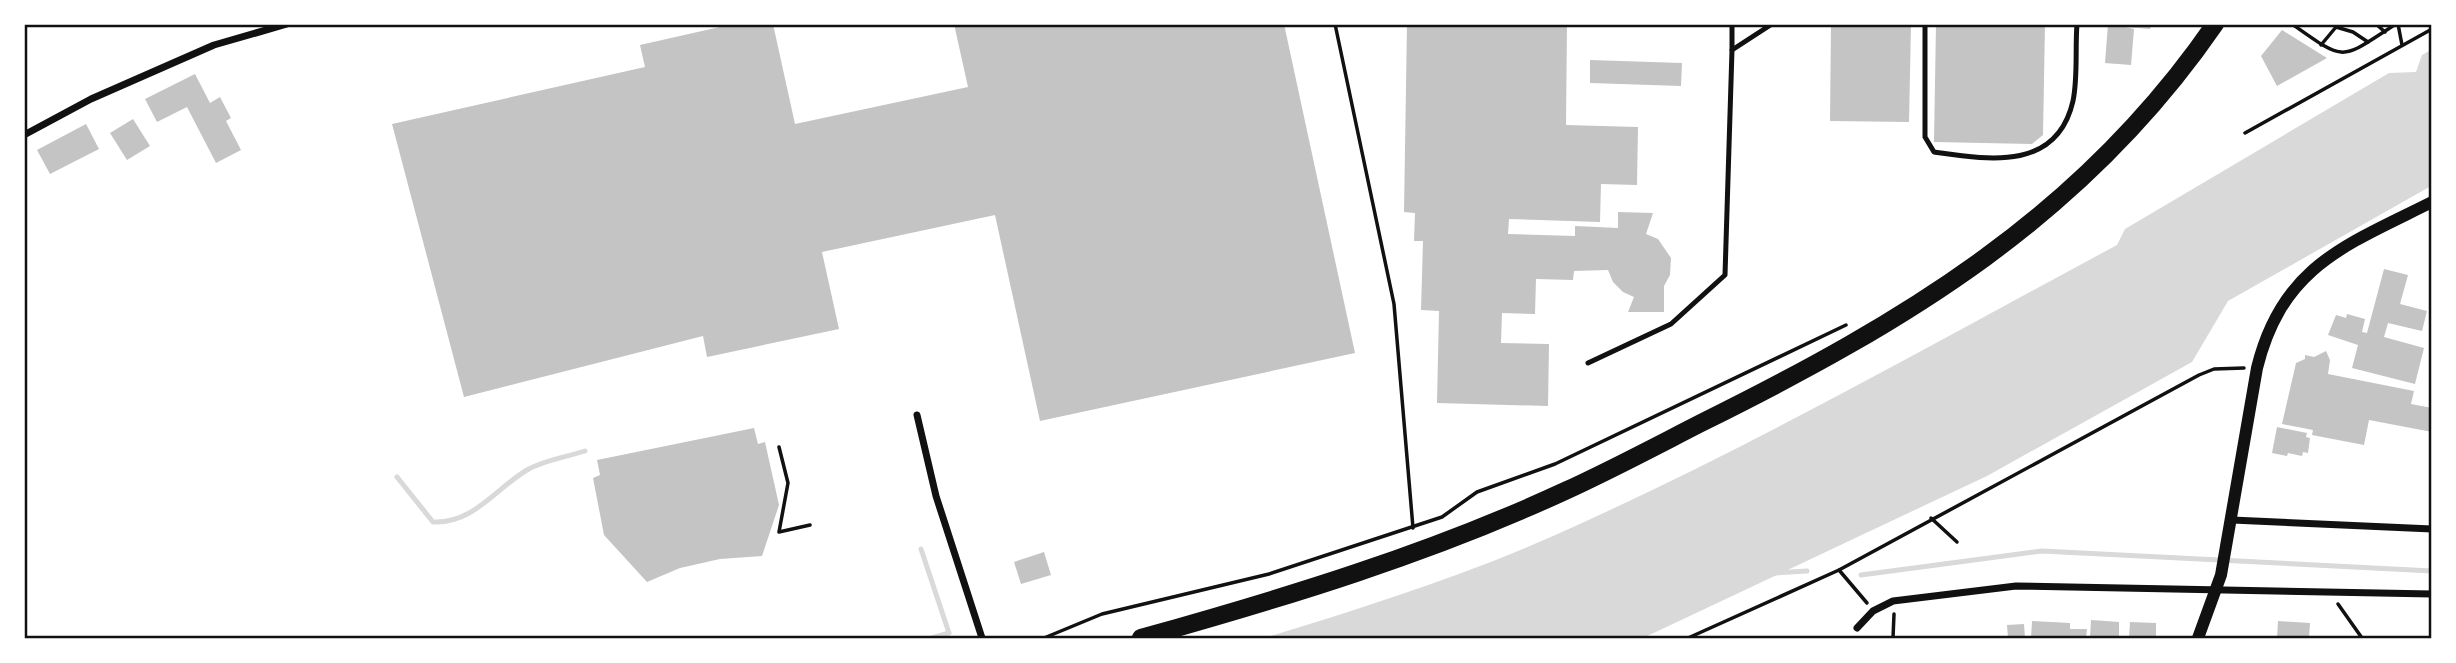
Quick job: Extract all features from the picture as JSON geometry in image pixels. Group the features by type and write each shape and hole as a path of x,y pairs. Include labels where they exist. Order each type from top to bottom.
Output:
{"main road":[{"path":"1141,639 1348,576 1455,537 1564,492 1736,406 1900,317 2002,247 2058,201 2113,149 2156,101 2215,24"}],"street":[{"path":"24,135 92,99 214,45 287,24"},
{"path":"2198,639 2221,575 2258,368 2265,335 2277,309 2296,285 2325,260 2360,238 2431,202"},
{"path":"917,415 936,496 982,639"},
{"path":"2232,520 2431,529"},
{"path":"1857,628 1873,611 1894,601 2016,586 2078,585 2215,591 2331,590 2431,594"}],"lane":[{"path":"1588,363 1671,324 1725,275 1732,24"},
{"path":"1732,50 1772,24"},
{"path":"1925,24 1925,138 1934,152 2012,158 2032,155 2064,127 2073,99 2077,24"}],"path":[{"path":"1335,24 1394,304 1413,528"},
{"path":"2292,24 2334,53 2352,52 2397,24 2402,45"},
{"path":"2330,24 2353,32 2368,42"},
{"path":"2376,24 2385,32"},
{"path":"2321,45 2337,26"},
{"path":"2245,133 2431,29"},
{"path":"1044,639 1102,614 1269,574 1442,517 1477,492 1555,464 1852,322"},
{"path":"1688,639 1839,570 2199,374 2214,369 2258,368"},
{"path":"779,447 788,483 779,532 810,525"},
{"path":"1931,518 1957,542"},
{"path":"1839,570 1873,611"},
{"path":"2331,590 2342,613 2362,639"},
{"path":"1894,601 1894,639"}],"shaded area":[{"path":"2431,50 2431,186 2228,301 2192,362 1987,476 1643,638 1264,638 1385,600 1504,557 1717,458 2117,245 2125,229 2389,73 2416,72 2422,55"}],"building":[{"path":"733,24 773,24 795,124 968,87 954,24 1284,24 1355,353 1040,421 995,215 822,252 839,329 707,357 703,336 464,397 392,124 645,67 640,45"},
{"path":"1407,24 1567,24 1566,125 1638,127 1637,185 1601,184 1600,222 1509,219 1508,234 1575,236 1575,226 1618,228 1618,212 1653,213 1646,234 1658,239 1671,258 1670,275 1664,286 1664,312 1628,312 1634,297 1623,292 1613,282 1608,270 1574,271 1573,280 1536,279 1535,314 1502,313 1501,343 1549,344 1548,406 1437,403 1439,311 1421,310 1423,241 1414,241 1415,213 1404,212"},
{"path":"1831,24 1911,24 1909,122 1830,121"},
{"path":"1936,24 2045,24 2043,135 2032,144 1934,142"},
{"path":"2108,24 2152,24 2150,29 2125,27 2134,29 2131,65 2105,63"},
{"path":"2282,30 2327,58 2277,86 2261,56"},
{"path":"1590,60 1682,63 1681,86 1590,83"},
{"path":"195,74 210,103 220,97 231,118 226,121 241,150 216,163 187,107 157,122 145,99"},
{"path":"133,119 150,146 127,160 110,133"},
{"path":"86,124 99,149 50,174 37,150"},
{"path":"2384,269 2408,275 2400,304 2427,311 2422,331 2388,323 2384,337 2424,348 2415,384 2352,368 2358,345 2328,335 2336,315 2346,318 2347,314 2365,319 2362,332 2367,333"},
{"path":"2326,351 2330,360 2328,374 2414,391 2411,404 2432,408 2432,432 2369,420 2364,445 2312,435 2313,430 2282,424 2296,363 2305,359 2305,355 2314,357"},
{"path":"2277,427 2307,433 2306,437 2310,438 2308,453 2303,452 2302,456 2288,453 2287,456 2272,453"},
{"path":"754,428 758,444 765,442 779,505 762,556 720,559 680,568 647,582 604,535 593,478 600,475 597,460"},
{"path":"1044,552 1051,575 1021,584 1014,562"},
{"path":"2091,620 2119,622 2119,638 2090,638"},
{"path":"2032,621 2070,623 2070,629 2087,629 2086,638 2031,638"},
{"path":"2278,621 2310,623 2309,638 2277,638"},
{"path":"2130,622 2156,623 2156,638 2129,638"},
{"path":"2024,624 2025,638 2008,638 2007,625"}],"waterway":[{"path":"397,477 433,522 447,521 483,504 527,470 585,451"},
{"path":"921,549 949,633 932,638"},
{"path":"1861,575 2042,551 2432,571"},
{"path":"1774,573 1807,571"}]}
